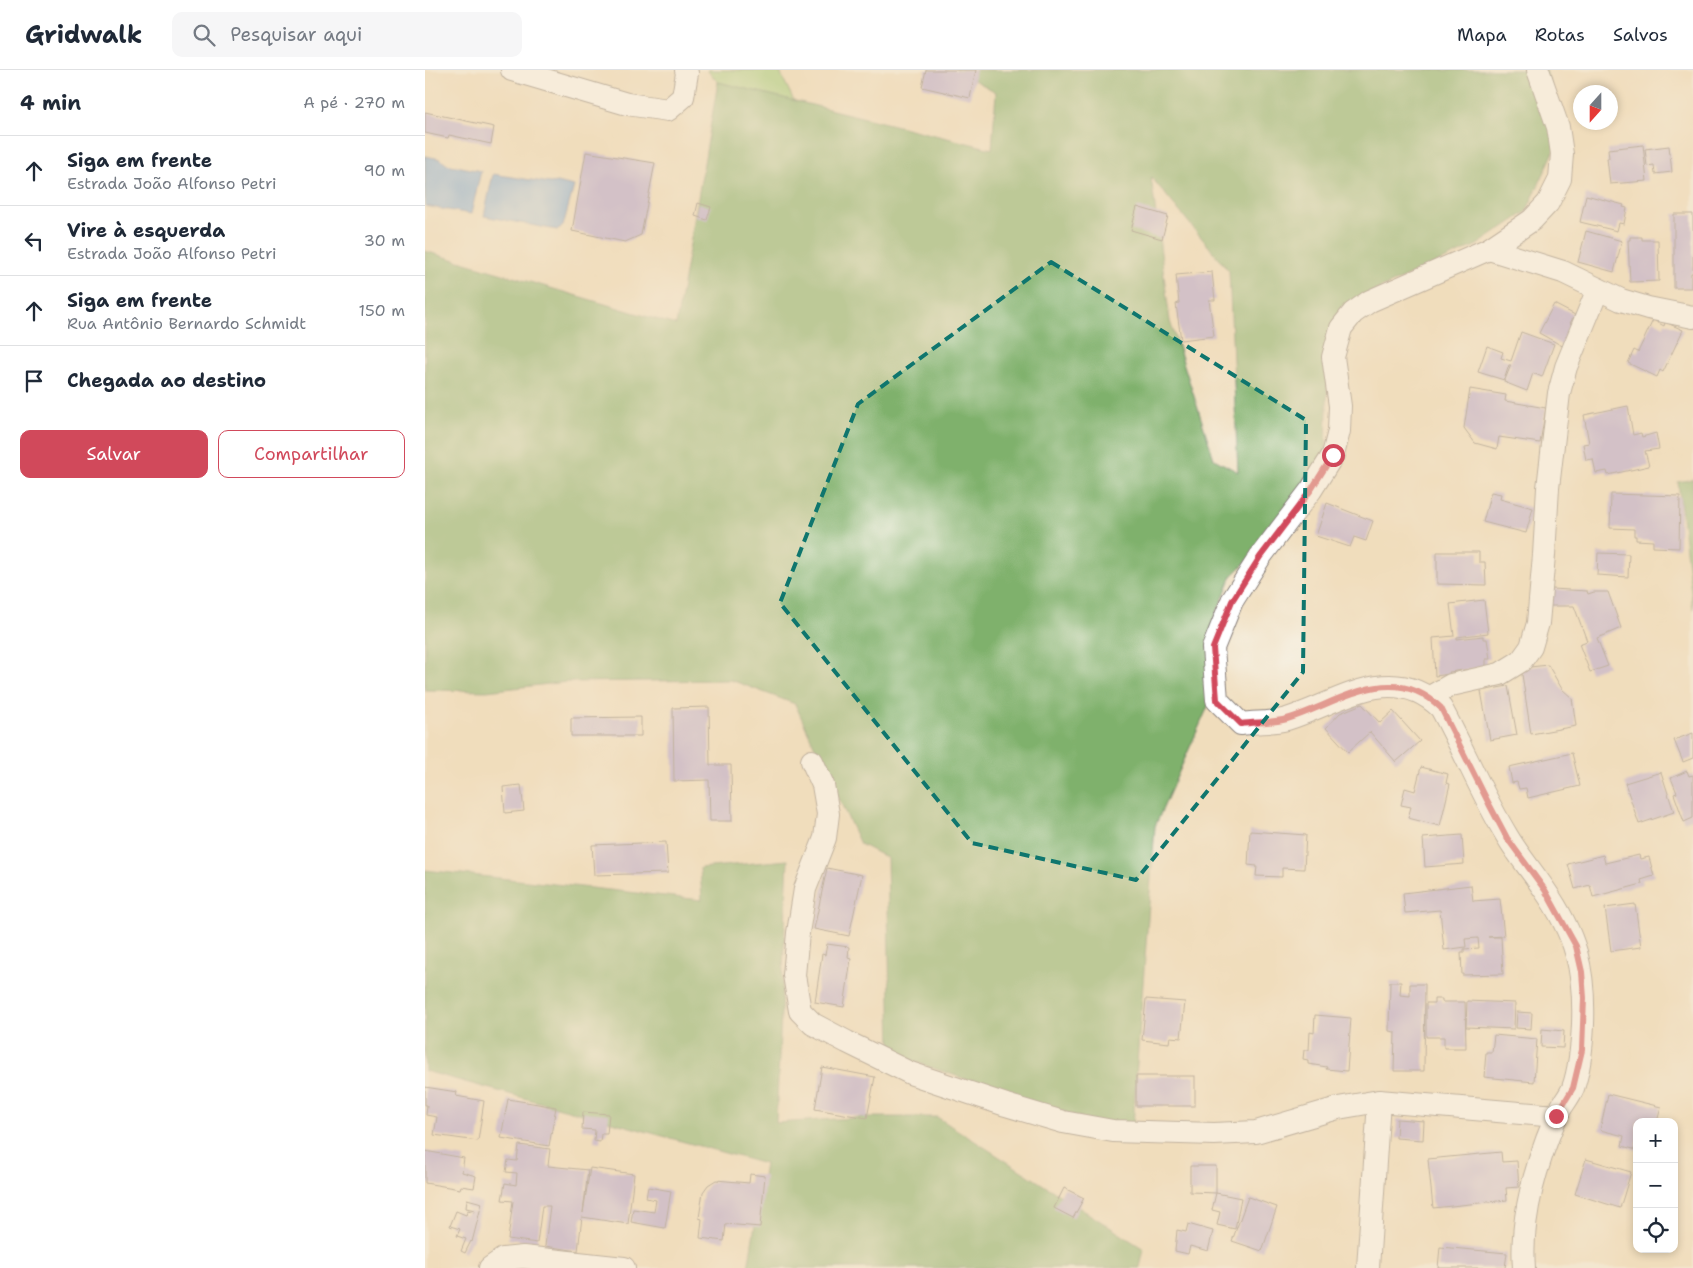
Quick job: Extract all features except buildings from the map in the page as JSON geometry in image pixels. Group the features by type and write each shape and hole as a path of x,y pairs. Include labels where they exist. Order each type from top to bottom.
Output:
{"street":[{"path":"513,70 627,104 668,110 683,96 686,70"},
{"path":"1524,1268 1525,1219 1534,1178 1556,1116 1573,1088 1582,1050 1584,998 1582,972 1576,946 1545,890 1507,838 1441,708 1430,697 1405,688 1380,686 1353,692 1286,719 1241,724 1217,700 1213,648 1232,601 1260,557 1311,490 1333,455 1339,431 1340,406 1333,357 1341,328 1353,313 1369,301 1489,249 1532,220 1548,203 1560,179 1562,154 1557,127 1538,70"},
{"path":"1489,249 1563,272 1621,300 1648,308 1693,317"},
{"path":"1430,697 1451,685 1500,674 1521,661 1531,647 1538,624 1545,555 1548,488 1559,393 1567,367 1598,289"},
{"path":"812,761 823,785 828,814 825,838 805,889 794,975 800,1011 813,1024 910,1073 1005,1105 1063,1122 1113,1131 1214,1134 1256,1132 1338,1108 1379,1101 1556,1116"},
{"path":"1368,1268 1379,1101"},
{"path":"490,1268 503,1259 523,1257 624,1268"}],"highlighted area":[{"path":"1051,262 1306,420 1303,672 1136,880 972,843 780,603 858,404"}],"green space":[{"path":"707,70 779,70 794,101 718,82"},
{"path":"956,70 1546,70 1564,130 1526,212 1477,245 1361,297 1328,349 1326,456 1270,539 1232,576 1216,614 1210,702 1155,826 1133,1129 1105,1126 891,1054 887,858 860,844 795,704 731,680 567,682 487,691 425,690 425,251 676,325 718,82 992,149 996,92","holes":["1151,177 1229,271 1238,472 1214,459 1170,321"]},
{"path":"1693,479 1693,610 1678,482"},
{"path":"788,860 776,1123 867,1117 937,1117 1144,1249 1140,1268 748,1268 765,1164 425,1071 425,870 702,900 700,868"}],"water":[{"path":"425,156 441,159 446,164 481,171 471,214 425,206"},
{"path":"493,174 574,186 563,226 557,230 484,216"}],"route":[{"path":"1333,455 1311,490 1260,557 1232,601 1213,648 1217,700 1241,724 1286,719 1353,692 1380,686 1405,688 1430,697 1441,708 1507,838 1545,890 1576,946 1582,972 1584,998 1582,1050 1573,1088 1556,1116"}]}
